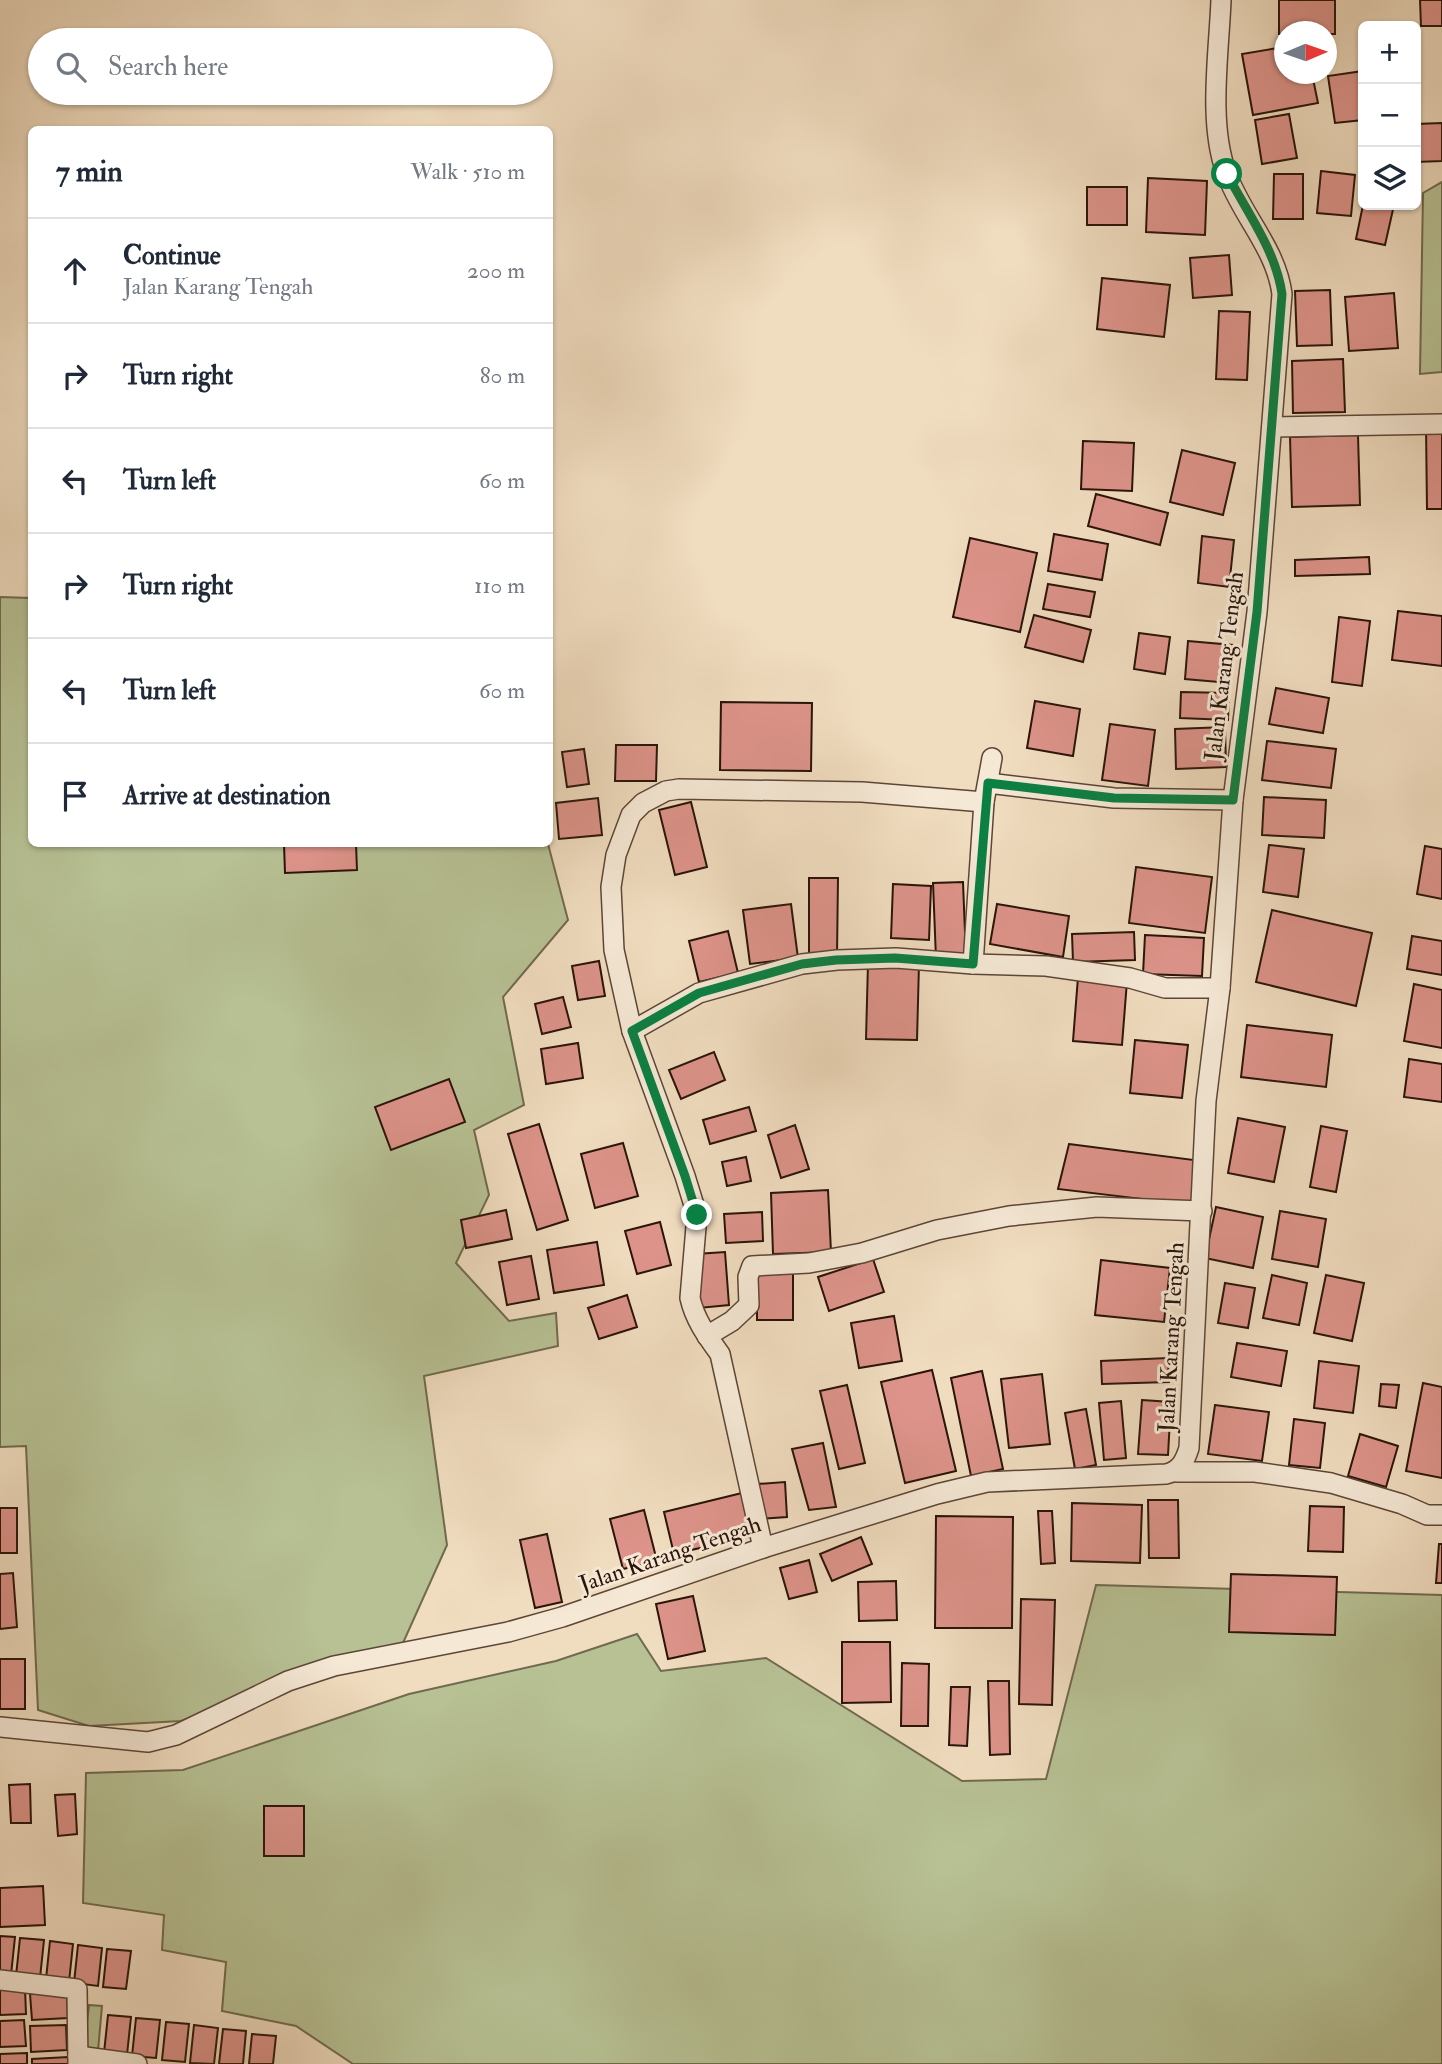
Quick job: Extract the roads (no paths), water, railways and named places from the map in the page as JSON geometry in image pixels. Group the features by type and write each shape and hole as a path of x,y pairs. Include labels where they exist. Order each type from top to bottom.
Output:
{"street":[{"name":"Jalan Karang Tengah","path":"0,1727 148,1742 176,1735 288,1681 334,1666 508,1632 540,1623 762,1548 937,1494 987,1482 1176,1472 1186,1458 1189,1448 1206,1101 1220,988 1233,800 1257,612 1282,294 1279,274 1227,174 1219,148 1216,119 1222,0"},
{"path":"1272,427 1442,424"},
{"path":"973,964 986,793 992,758"},
{"path":"762,1548 720,1354 693,1310 690,1298 697,1215 632,1031 614,950 611,887 616,855 631,815 643,803 666,791 717,789 1233,800"},
{"path":"632,1031 699,993 802,964 836,960 895,958 1072,969 1130,978 1165,988 1220,988"},
{"path":"707,1336 732,1321 749,1305 748,1277 752,1266 809,1263 862,1253 937,1230 1009,1216 1097,1207 1202,1211"},
{"path":"1176,1472 1255,1472 1331,1483 1402,1504 1427,1515 1442,1515"},
{"path":"0,1980 77,1989 78,2060 136,2064"}]}
